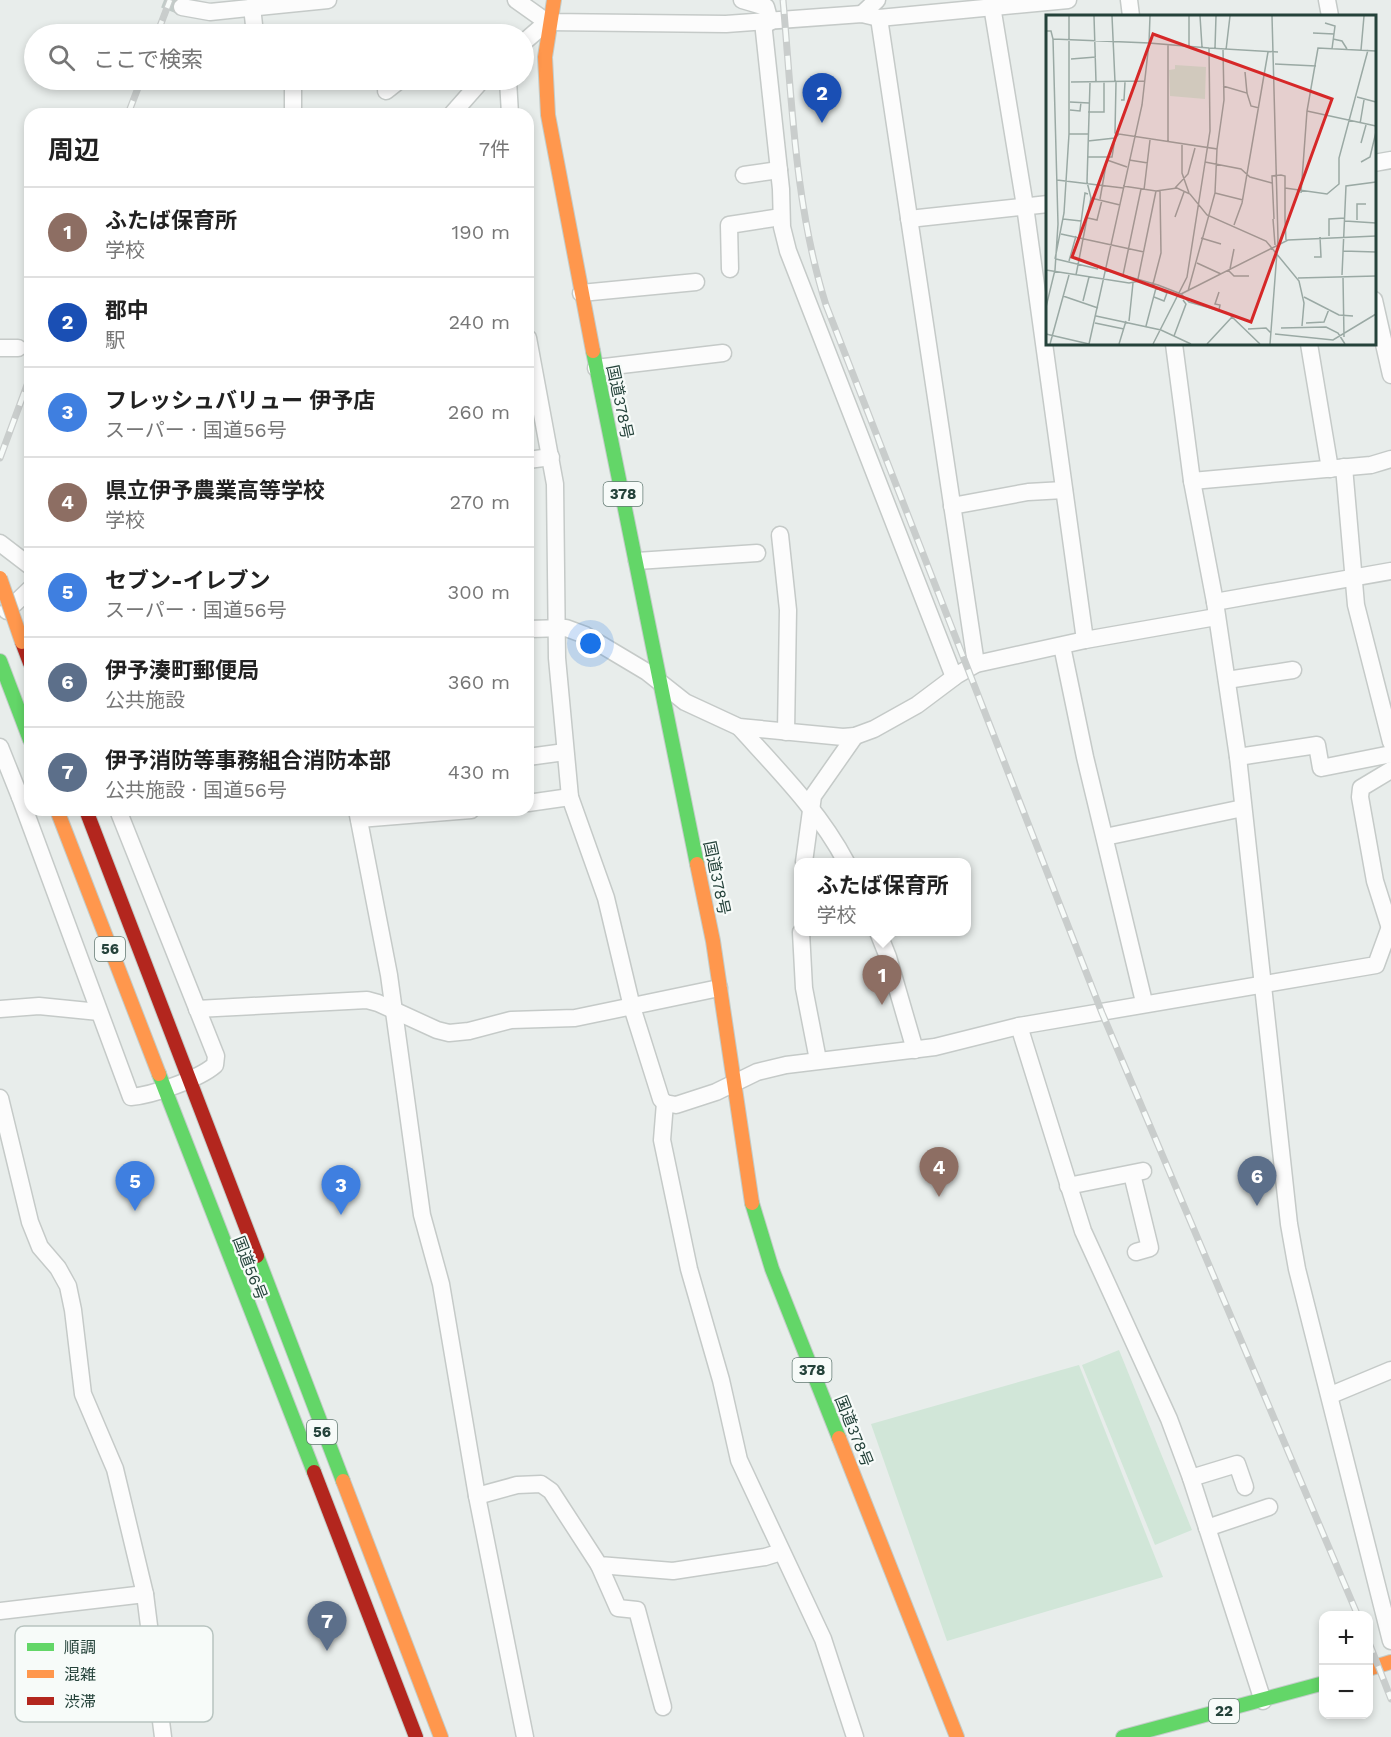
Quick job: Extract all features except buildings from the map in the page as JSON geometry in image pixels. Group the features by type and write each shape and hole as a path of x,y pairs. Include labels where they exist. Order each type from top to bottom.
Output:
{"main road":[{"name":"国道378号","path":"554,0 547,22 543,60 547,115 596,368 664,687 713,941 753,1211 761,1239 957,1737"},
{"path":"0,578 24,647"},
{"path":"0,661 24,724"},
{"name":"国道56号","path":"59,816 163,1089 416,1737"},
{"name":"国道56号","path":"88,816 441,1737"},
{"path":"1373,1667 1391,1662"},
{"name":"22","path":"1124,1737 1319,1684"}],"street":[{"path":"182,7 210,12 328,0"},
{"path":"516,0 547,22 767,22 1068,0"},
{"path":"539,0 547,22"},
{"path":"742,0 766,7 781,217 788,251 954,677"},
{"path":"877,0 871,16 909,219 976,664"},
{"path":"1129,0 1131,15"},
{"path":"1327,0 1330,15"},
{"path":"992,6 1025,206 1085,640"},
{"path":"252,7 254,24"},
{"path":"534,33 547,22"},
{"path":"292,90 293,108"},
{"path":"456,108 467,90"},
{"path":"509,90 510,108"},
{"path":"744,175 779,170"},
{"path":"909,219 1046,204"},
{"path":"730,269 729,225 781,217"},
{"path":"581,293 696,282"},
{"path":"1376,311 1391,375"},
{"path":"1174,345 1192,481 1227,680 1238,757 1289,1224 1297,1269 1331,1395 1368,1559 1391,1641"},
{"path":"1309,345 1337,468 1355,578 1356,605 1391,742"},
{"path":"0,348 18,348"},
{"path":"596,368 723,353"},
{"path":"534,370 557,505 556,628 570,797 612,920 632,1007 661,1099 665,1103 676,1105 716,1092 734,1082 776,1067 960,1043 1018,1026 1102,1013 1144,1002 1263,985 1383,963 1390,925 1375,881 1363,826 1360,797 1361,788 1391,770"},
{"path":"534,459 550,457"},
{"path":"1192,481 1371,465 1391,459"},
{"path":"952,506 1028,492 1064,490"},
{"path":"780,535 788,610 786,732"},
{"path":"0,543 24,561"},
{"path":"637,561 757,553"},
{"path":"534,629 566,628 585,635 647,672 685,702 739,728 855,736 874,729 917,705 954,677 976,664 1391,571"},
{"path":"0,618 24,596"},
{"path":"1062,646 1085,757 1144,1002"},
{"path":"1227,680 1293,669"},
{"path":"739,728 810,809 843,858"},
{"path":"804,858 813,796 855,736"},
{"path":"1238,757 1317,745 1321,768 1391,754"},
{"path":"0,747 24,802"},
{"path":"534,756 565,752"},
{"path":"534,801 570,797"},
{"path":"1105,837 1243,808"},
{"path":"29,816 131,1097 163,1089 208,1071 215,1065 216,1056 120,816"},
{"path":"358,816 388,975 422,1215 441,1284 477,1496 525,1737"},
{"path":"801,936 804,988 818,1060"},
{"path":"880,936 915,1050"},
{"path":"197,1009 367,1000 449,1033 511,1020 575,1018 719,988"},
{"path":"0,1010 39,1006 99,1012"},
{"path":"1018,1026 1083,1231 1169,1419 1191,1478 1263,1701"},
{"path":"0,1098 30,1222 40,1247 58,1268 68,1286 74,1310 83,1394 115,1469 145,1594 149,1626"},
{"path":"665,1103 662,1140 688,1269 721,1380 739,1460 823,1639 855,1737"},
{"path":"1068,1185 1138,1172 1150,1248 1136,1252"},
{"path":"1331,1395 1391,1370"},
{"path":"1191,1478 1237,1464 1245,1487"},
{"path":"477,1496 517,1485 541,1484 551,1491 599,1564 618,1608 637,1610 663,1707"},
{"path":"1207,1528 1269,1507"},
{"path":"599,1564 673,1571 765,1557 781,1552"},
{"path":"0,1611 145,1594"},
{"path":"160,1722 162,1737"}],"green space":[{"path":"1119,1350 1192,1530 1155,1545 1082,1365"},
{"path":"1079,1365 1163,1577 947,1641 871,1424"}],"tunnel":[{"path":"164,0 182,7"}],"railway":[{"path":"161,24 170,0"},
{"path":"783,0 801,192 807,230 826,305 1102,1013 1356,1611"},
{"path":"130,108 137,90"},
{"path":"0,458 24,393"},
{"path":"1373,1653 1391,1699"}],"traffic: fast":[{"path":"593,351 697,864"},
{"path":"0,661 24,724"},
{"path":"159,1074 314,1472"},
{"path":"752,1203 772,1269 839,1438"},
{"path":"257,1256 343,1481"},
{"path":"1123,1737 1319,1684"}],"traffic: slow":[{"path":"554,0 545,57 548,115 593,351"},
{"path":"0,578 22,642"},
{"path":"59,816 159,1074"},
{"path":"697,864 713,941 752,1203"},
{"path":"839,1438 957,1737"},
{"path":"343,1481 441,1737"},
{"path":"1373,1667 1391,1662"}],"traffic: jam":[{"path":"22,642 24,647"},
{"path":"88,816 257,1256"},
{"path":"314,1472 416,1737"}],"place":[{"name":"郡中","path":"822,123"},
{"name":"ふたば保育所","path":"882,1005"},
{"name":"県立伊予農業高等学校","path":"939,1197"},
{"name":"伊予湊町郵便局","path":"1257,1206"},
{"name":"セブン-イレブン","path":"135,1211"},
{"name":"フレッシュバリュー 伊予店","path":"341,1215"},
{"name":"伊予消防等事務組合消防本部","path":"327,1651"}]}
